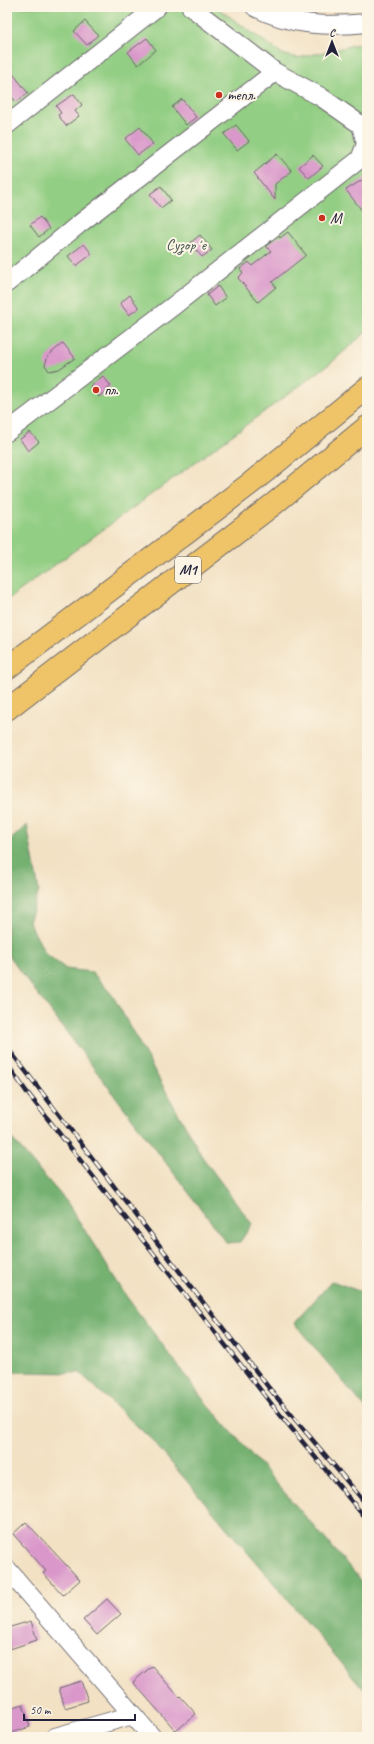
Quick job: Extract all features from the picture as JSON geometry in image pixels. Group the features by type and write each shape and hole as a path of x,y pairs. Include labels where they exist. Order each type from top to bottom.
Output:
{"highway":[{"name":"М1","path":"7,668 251,483 367,388"},
{"name":"М1","path":"7,709 275,503 367,427"}],"street":[{"path":"7,125 157,7"},
{"path":"7,432 172,307 360,159 366,144 364,123 275,72 191,7"},
{"path":"255,7 272,16 307,24 338,26 367,22"},
{"path":"7,283 78,225 275,72"},
{"path":"7,1569 152,1737"},
{"path":"55,1737 133,1715"}],"green space":[{"name":"Сузорʼе","path":"7,7 216,7 282,54 298,58 367,42 367,331 332,362 7,600"},
{"path":"27,825 39,891 29,922 45,953 66,969 92,972 113,996 203,1158 252,1224 240,1242 227,1243 7,954 7,843"},
{"path":"7,1133 67,1202 126,1296 202,1398 367,1587 367,1693 151,1439 80,1373 7,1372"},
{"path":"332,1281 367,1294 367,1410 294,1323"}],"building":[{"path":"85,21 98,35 87,45 74,31"},
{"path":"147,38 156,50 138,65 128,52"},
{"path":"7,66 28,93 16,102 12,97 7,101"},
{"path":"74,94 82,105 75,111 79,116 66,126 58,115 61,113 56,106"},
{"path":"182,99 196,117 186,125 172,107"},
{"path":"236,125 249,141 237,150 224,134"},
{"path":"140,127 153,144 138,155 125,139"},
{"path":"277,154 292,171 275,184 275,200 254,173"},
{"path":"313,155 323,166 309,178 299,167"},
{"path":"367,177 367,217 346,190"},
{"path":"161,186 171,200 161,208 150,194"},
{"path":"40,217 49,229 39,237 30,225"},
{"path":"288,232 306,255 272,282 276,287 258,302 238,278 243,273 240,269 249,262 252,266 271,251 266,246 279,236 280,238"},
{"path":"200,235 212,250 202,257 190,243"},
{"path":"84,244 92,254 76,266 68,256"},
{"path":"218,286 226,298 215,306 207,295"},
{"path":"130,295 139,308 129,315 120,303"},
{"path":"63,343 75,358 59,369 49,371 45,365 48,356"},
{"path":"103,376 111,386 99,397 90,386"},
{"path":"30,432 39,442 28,451 20,439"},
{"path":"26,1522 80,1580 63,1595 43,1573 46,1571 13,1534"},
{"path":"107,1599 121,1614 97,1635 83,1620"},
{"path":"31,1621 37,1640 10,1649 7,1638 7,1628"},
{"path":"152,1666 196,1714 176,1731 133,1682"},
{"path":"81,1681 88,1701 65,1708 59,1688"},
{"path":"23,1704 30,1727 7,1734 7,1709"}],"railway":[{"path":"7,1047 269,1388 367,1505"},
{"path":"7,1064 26,1091 273,1406 367,1520"}],"place":[{"name":"тепл.","path":"219,95"},
{"name":"М","path":"322,218"},
{"name":"пл.","path":"96,390"}]}
